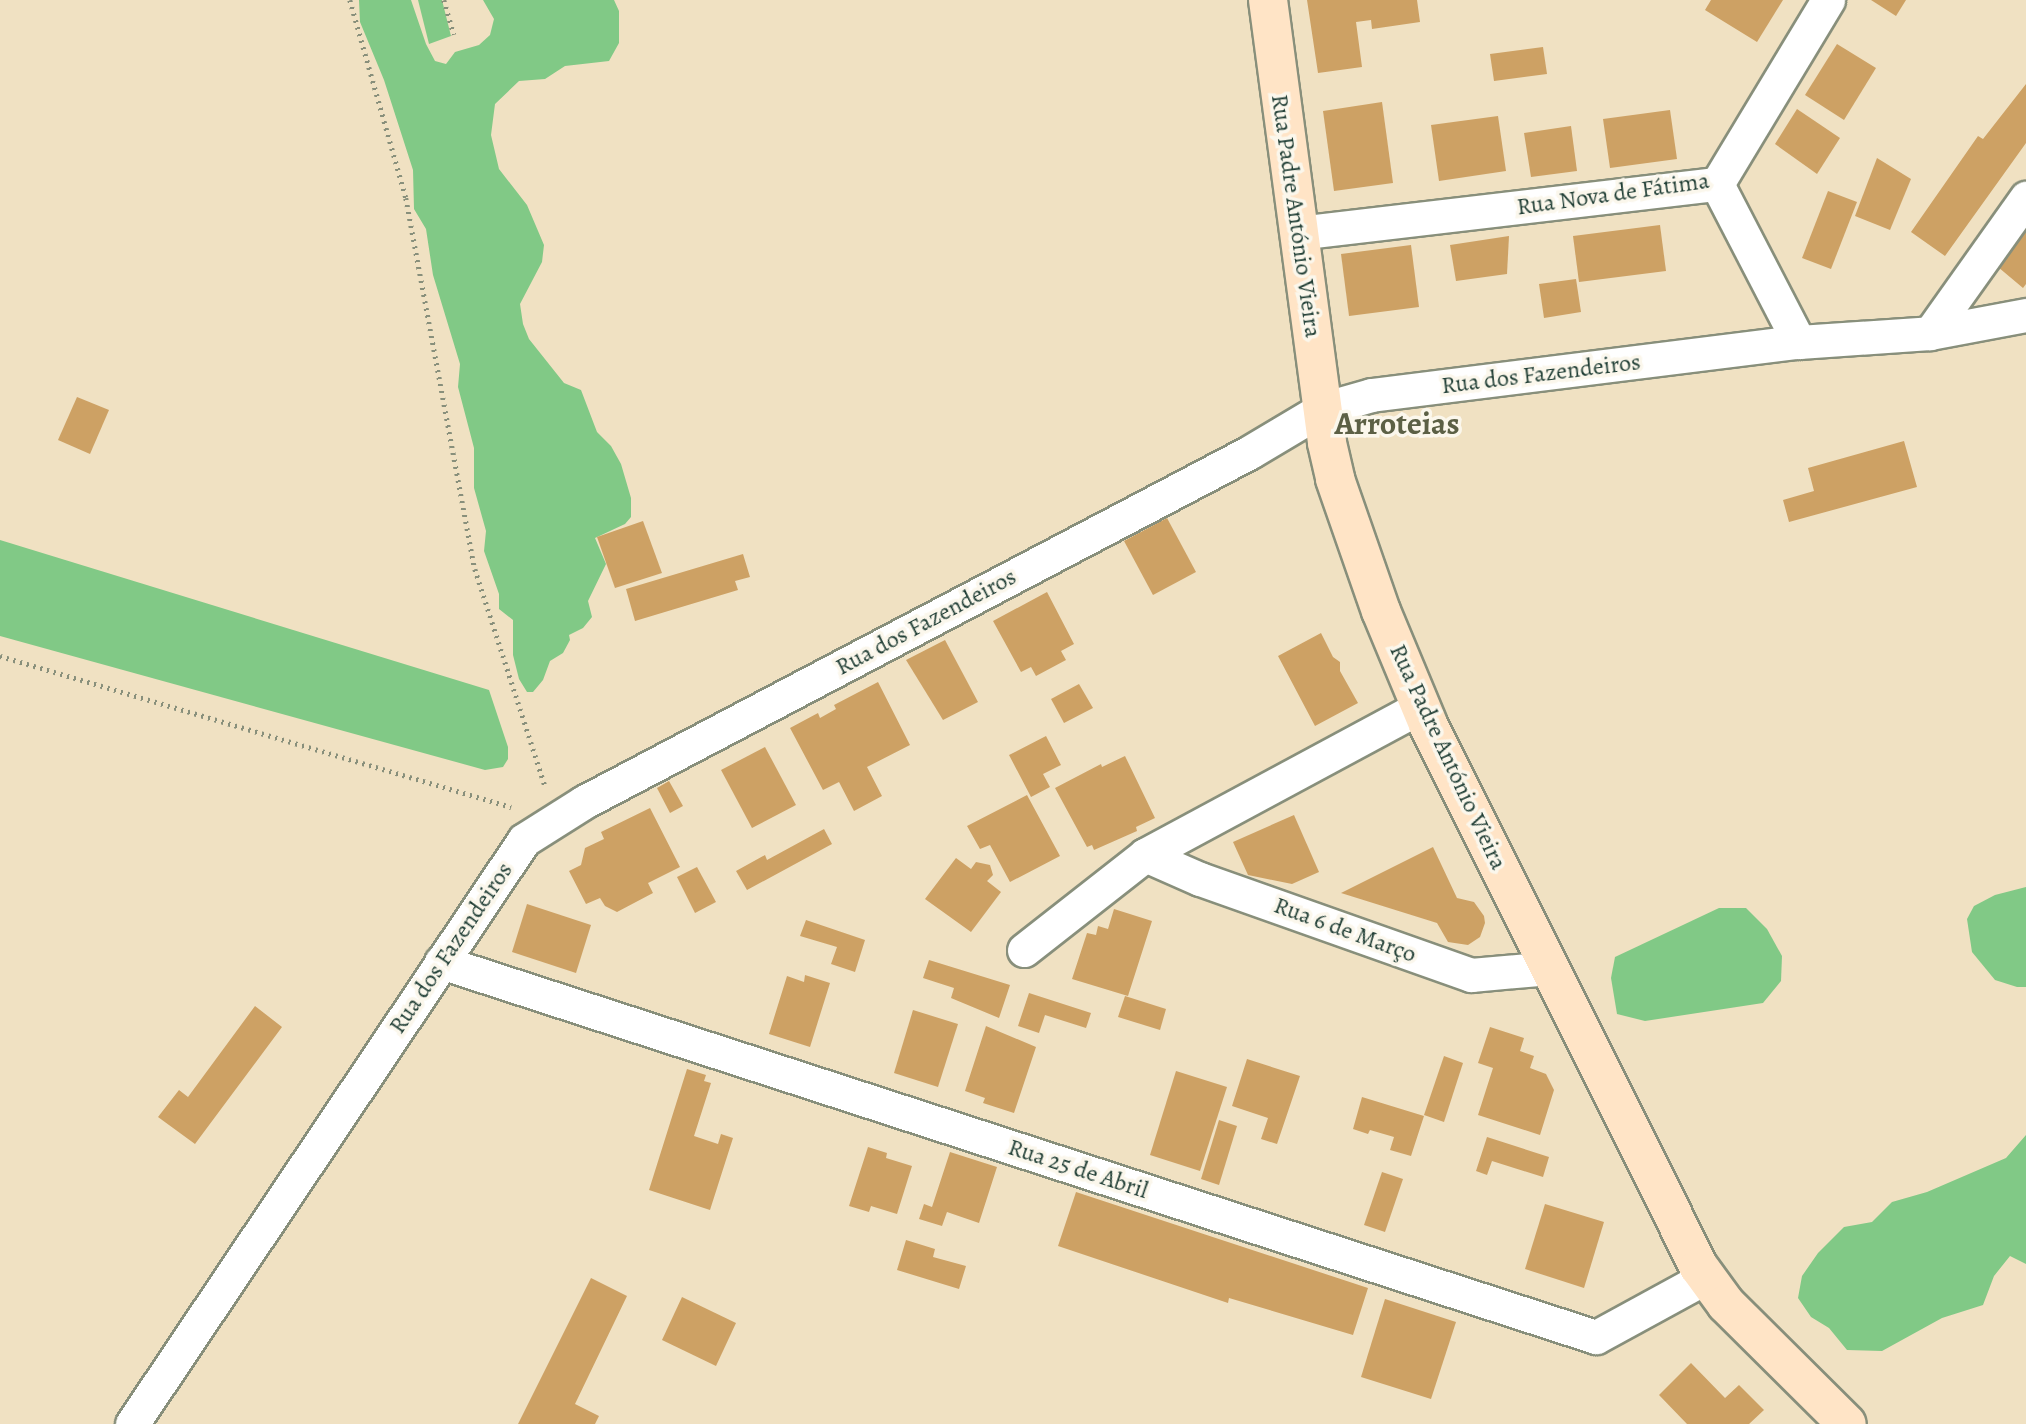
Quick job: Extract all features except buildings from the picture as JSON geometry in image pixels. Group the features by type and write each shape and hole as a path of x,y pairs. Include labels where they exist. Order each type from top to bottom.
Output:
{"street":[{"name":"Rua Padre António Vieira","path":"1268,0 1322,409 1335,479 1381,611 1420,707 1706,1278 1726,1304 1847,1424"},
{"name":"Rua Nova de Fátima","path":"1298,233 1717,184 1828,0"},
{"path":"1717,184 1799,342"},
{"path":"1930,333 2026,198"},
{"name":"Rua dos Fazendeiros","path":"132,1424 524,840 555,820 608,789 1250,452 1322,409 1371,395 1799,342 1930,333 2026,315"},
{"path":"1024,950 1145,855 1420,707"},
{"name":"Rua 6 de Março","path":"1145,855 1200,879 1471,975 1550,968"},
{"name":"Rua 25 de Abril","path":"441,962 1596,1337 1706,1278"}],"path":[{"path":"350,0 406,198 475,569 555,820"},
{"path":"444,0 454,36"},
{"path":"0,656 555,820"}],"green space":[{"path":"359,0 411,0 426,44 435,61 446,64 455,52 479,45 490,35 494,19 483,0 614,0 619,11 619,43 609,61 565,66 545,79 519,81 495,104 491,135 499,169 527,205 544,245 542,262 520,304 523,324 529,339 564,383 581,390 597,432 611,446 621,464 631,498 631,517 625,524 595,538 606,564 588,601 592,617 583,628 569,635 570,640 563,653 550,661 543,680 533,692 527,692 519,679 513,655 513,620 499,609 499,594 484,551 486,531 474,488 474,448 458,387 460,364 433,275 426,229 414,209 413,170 384,80 360,22"},
{"path":"418,0 442,0 451,36 429,44"},
{"path":"0,540 489,690 508,747 508,759 503,767 485,770 0,636"},
{"path":"2026,887 2026,987 2017,987 1995,980 1972,952 1967,919 1974,906 1995,895"},
{"path":"1719,908 1746,908 1767,929 1782,956 1781,981 1763,1003 1645,1021 1617,1014 1611,978 1615,957"},
{"path":"2026,1135 2026,1264 2010,1256 1994,1276 1983,1305 1942,1318 1882,1351 1847,1350 1829,1328 1811,1317 1798,1298 1802,1276 1818,1253 1844,1227 1872,1222 1892,1202 1927,1192 2006,1158"}],"district":[{"name":"Arroteias","path":"1397,423"}]}
